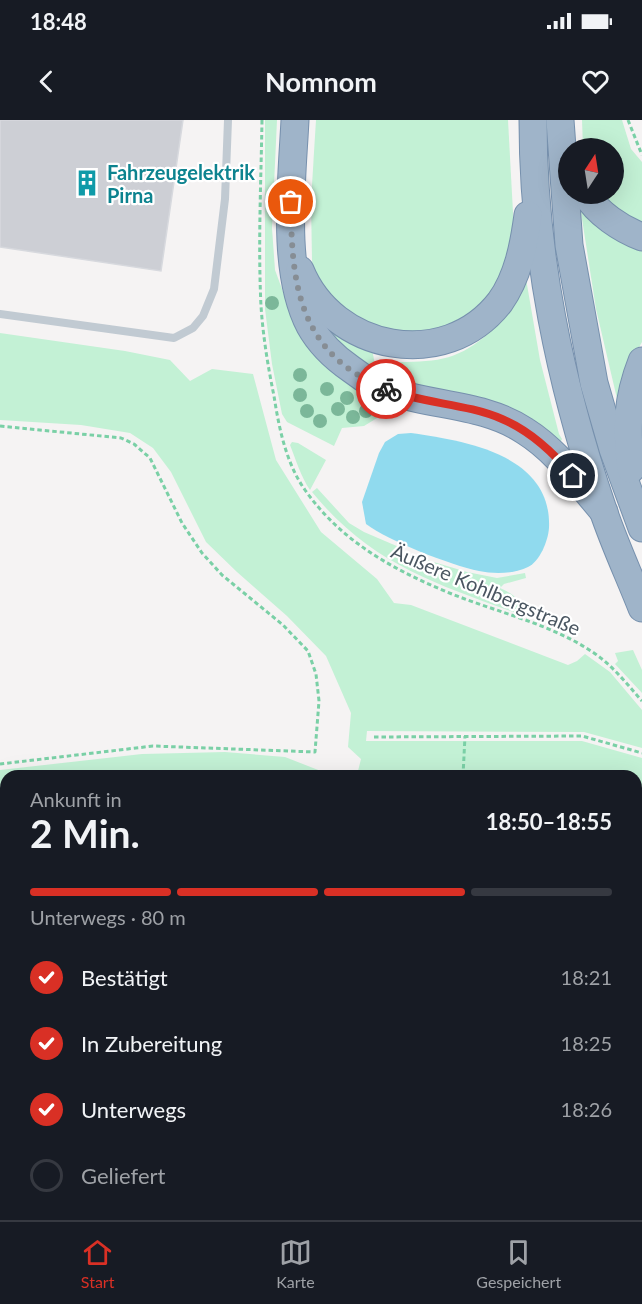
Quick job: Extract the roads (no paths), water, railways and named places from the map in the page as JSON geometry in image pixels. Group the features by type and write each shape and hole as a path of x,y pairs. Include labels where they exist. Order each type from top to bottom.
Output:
{"highway":[{"path":"296,120 291,202 293,255 298,294 306,317 324,346 340,362 374,385 396,394 501,418 523,429 558,458 604,512"},
{"path":"533,120 533,175 542,258 564,380 604,512 642,608"},
{"path":"560,120 569,245 594,383 613,449 642,527"},
{"path":"567,120 570,138"},
{"path":"293,255 303,278 324,306 359,333 373,339 404,345 435,344 451,339 467,332 484,318 499,303 510,286 524,243 533,175"},
{"path":"595,204 619,226 642,237"},
{"path":"642,361 631,395 627,420 631,468 642,527"}],"lane":[{"path":"0,314 174,338 193,328 203,316 214,290 225,199 228,120"}],"water":[{"path":"411,433 480,447 502,456 521,468 537,483 546,503 549,528 543,550 532,564 510,572 479,571 420,552 389,538 366,524 362,502 379,453 385,442 398,434"}],"place":[{"name":"Fahrzeugelektrik Pirna","path":"87,183"}]}
